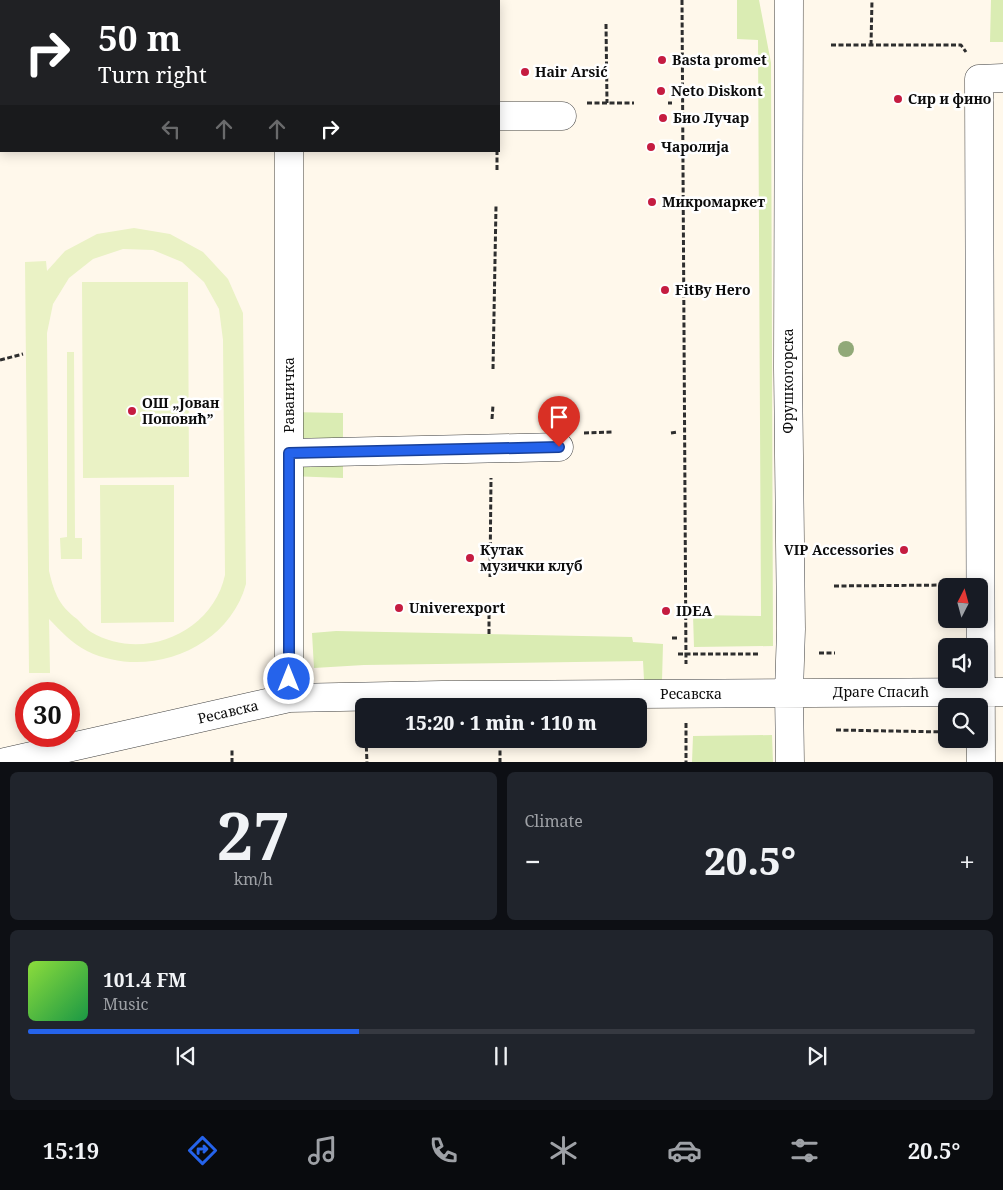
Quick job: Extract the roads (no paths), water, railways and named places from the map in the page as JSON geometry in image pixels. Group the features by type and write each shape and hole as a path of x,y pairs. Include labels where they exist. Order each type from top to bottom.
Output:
{"street":[{"name":"Фрушкогорска","path":"789,0 790,762"},
{"path":"981,762 992,692 980,585 979,79 1003,78"},
{"path":"500,116 562,116"},
{"name":"Раваничка","path":"289,152 289,698"},
{"path":"289,453 492,450 559,447"},
{"name":"Ресавска","path":"1,762 289,698 789,692"},
{"name":"Драге Спасић","path":"789,692 992,692"}],"place":[{"name":"Basta promet","path":"662,60"},
{"name":"Hair Arsić","path":"525,72"},
{"name":"Neto Diskont","path":"661,91"},
{"name":"Сир и фино","path":"898,99"},
{"name":"Био Лучар","path":"663,118"},
{"name":"Чаролија","path":"651,147"},
{"name":"Микромаркет","path":"652,202"},
{"name":"FitBy Hero","path":"665,290"},
{"name":"ОШ „Јован Поповић”","path":"132,411"},
{"name":"VIP Accessories","path":"904,550"},
{"name":"Кутак музички клуб","path":"470,558"},
{"name":"Univerexport","path":"399,608"},
{"name":"IDEA","path":"666,611"}]}
